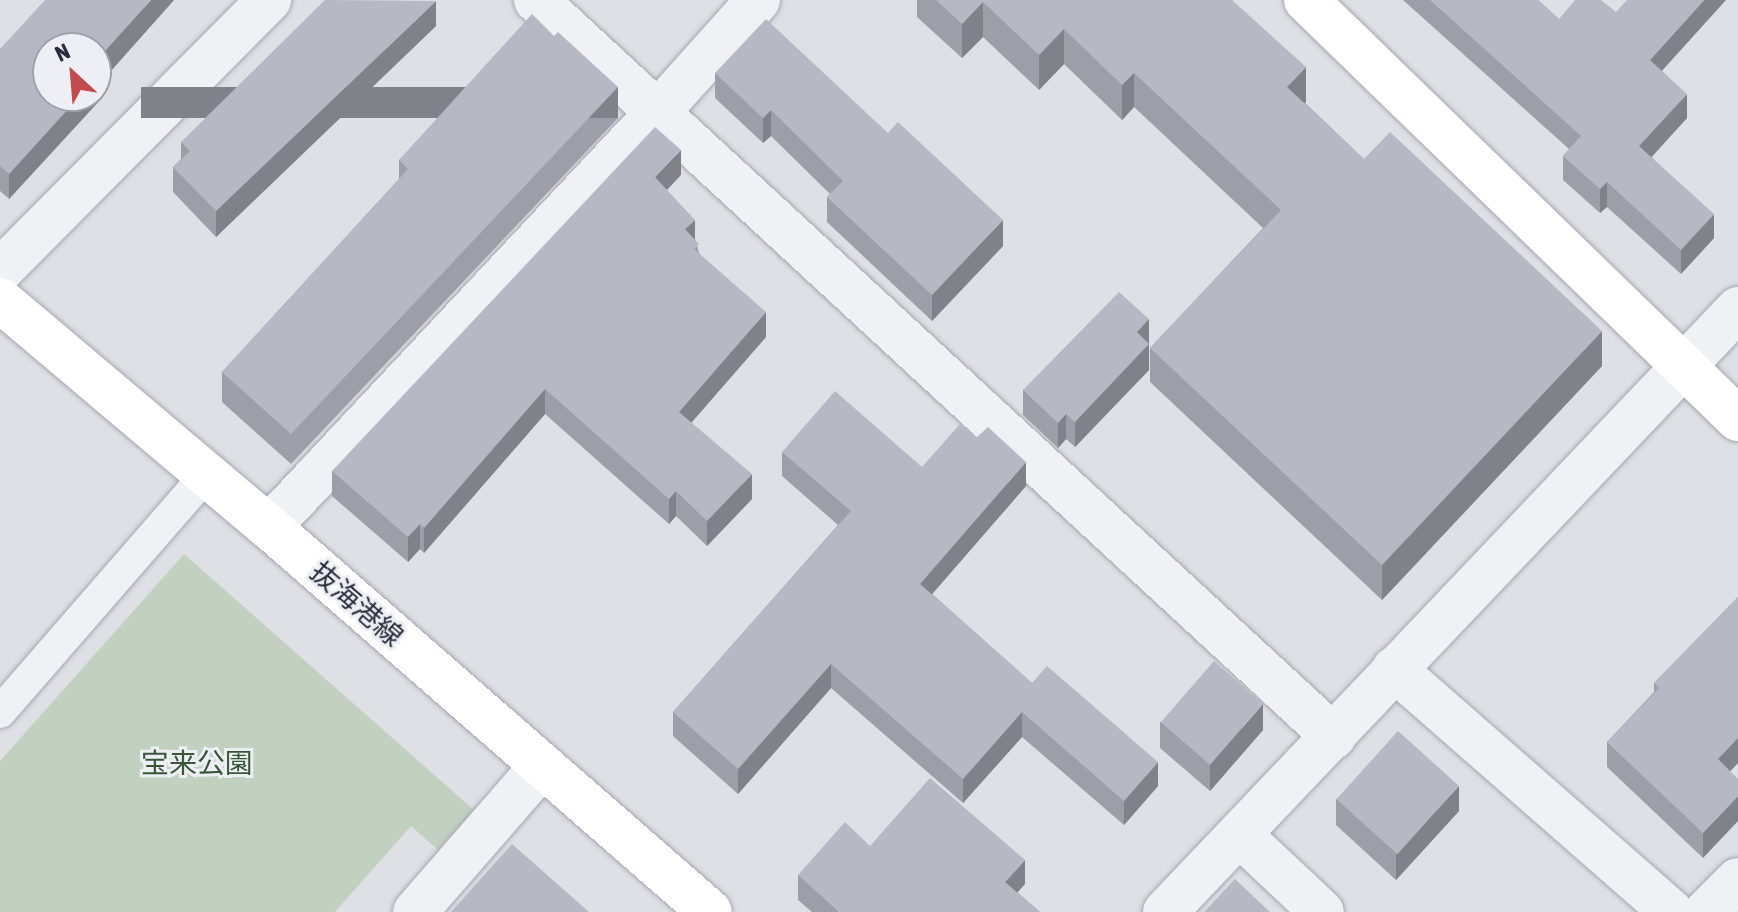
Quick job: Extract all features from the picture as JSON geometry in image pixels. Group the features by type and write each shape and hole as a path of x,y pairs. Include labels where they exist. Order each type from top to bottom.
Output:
{"main road":[{"path":"1306,0 1738,419"},
{"name":"抜海港線","path":"0,300 269,527 710,912"}],"street":[{"path":"0,271 269,0"},
{"path":"536,0 1334,737"},
{"path":"269,527 658,112 758,0"},
{"path":"1165,912 1738,309"},
{"path":"1394,669 1672,912"},
{"path":"415,912 542,766"},
{"path":"1240,835 1322,912"},
{"path":"1706,912 1738,880"}],"lane":[{"path":"0,712 205,476"}],"green space":[{"name":"宝来公園","path":"184,554 474,810 438,850 411,826 335,912 0,912 0,761"}],"building":[{"path":"45,0 151,0 112,43 112,32 32,32 32,112 65,112 9,174 0,166 0,49"},
{"path":"325,0 436,1 216,211 173,167 190,151 181,142"},
{"path":"936,0 1232,0 1306,67 1287,87 1364,159 1390,132 1602,331 1382,565 1150,348 1281,210 1134,73 1122,85 1064,29 1039,55 983,2 962,24"},
{"path":"1430,0 1538,0 1559,19 1575,0 1601,0 1616,12 1627,0 1704,0 1650,60 1687,94 1639,146 1714,214 1681,250 1607,182 1600,189 1563,156 1581,136"},
{"path":"532,14 554,36 558,32 618,87 291,434 222,372 408,169 399,160"},
{"path":"766,19 888,133 898,122 1003,220 932,295 827,197 843,181 771,110 763,118 715,73"},
{"path":"655,127 681,150 655,177 695,220 685,229 699,244 694,249 766,312 679,412 752,474 707,521 676,491 669,499 545,389 424,528 420,524 408,537 332,471"},
{"path":"1119,292 1149,319 1137,332 1149,344 1075,422 1066,414 1058,423 1023,390"},
{"path":"835,391 922,467 960,424 976,438 988,427 1026,462 920,584 1032,683 1047,666 1158,762 1124,801 1022,712 963,779 831,664 738,769 673,712 851,511 782,452"},
{"path":"1738,597 1738,738 1718,759 1738,779 1738,796 1703,833 1607,742 1659,688 1654,683"},
{"path":"1214,661 1263,704 1210,765 1161,722"},
{"path":"1398,731 1459,786 1397,854 1336,799"},
{"path":"930,778 1025,860 1005,882 1040,912 839,912 798,875 845,822 870,846"},
{"path":"512,844 589,912 451,912"},
{"path":"1235,879 1270,912 1204,912"}]}
